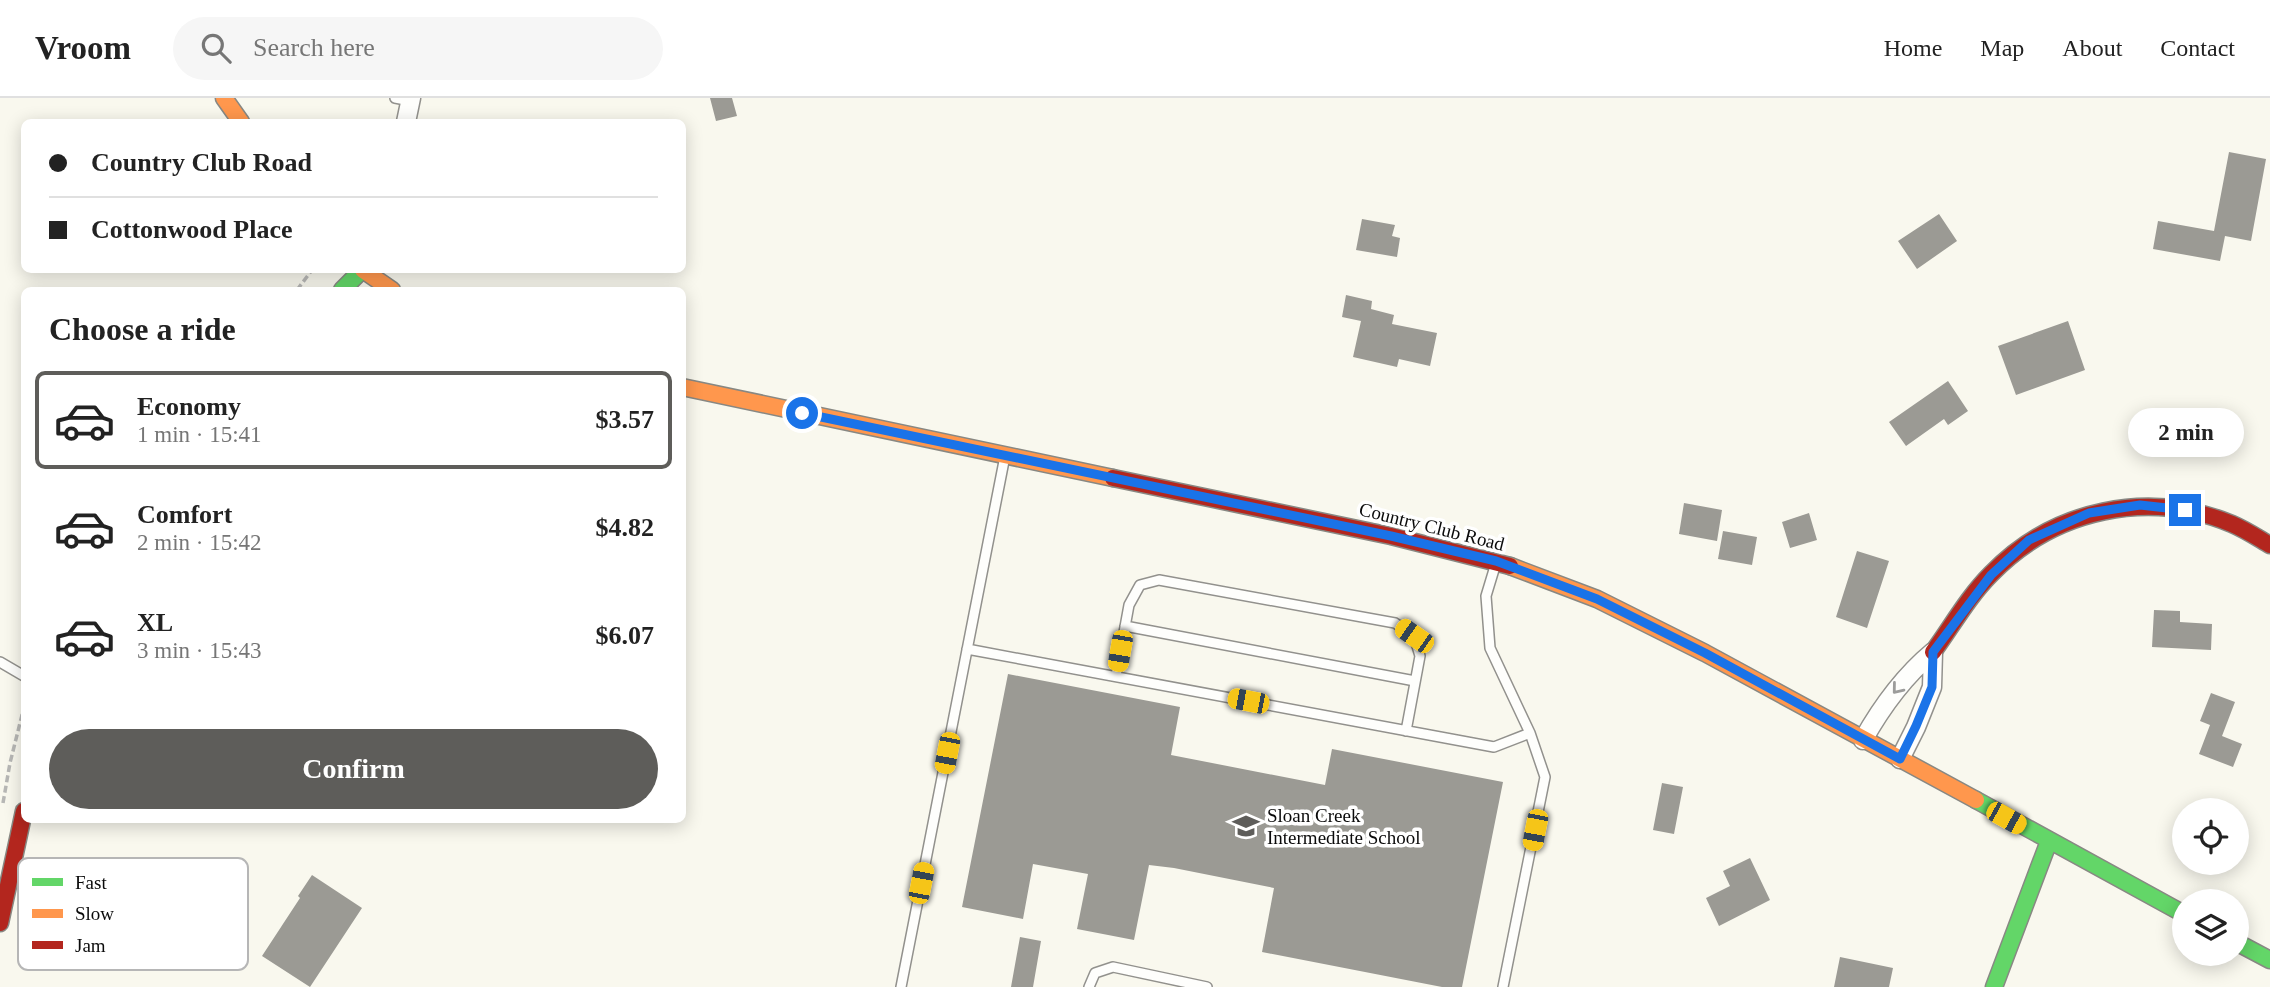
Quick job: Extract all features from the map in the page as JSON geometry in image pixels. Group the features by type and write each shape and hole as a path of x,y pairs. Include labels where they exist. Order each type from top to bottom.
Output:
{"main road":[{"path":"224,98 239,119"},
{"path":"345,287 360,273"},
{"path":"367,273 388,287"},
{"name":"Country Club Road","path":"686,388 1378,533 1496,561 1597,599 1705,653 2172,908"},
{"path":"1933,652 1991,575 2029,540 2089,513 2140,505 2185,510 2232,524 2270,544"},
{"path":"0,923 7,861 21,820"},
{"path":"1994,987 2049,841"},
{"path":"2249,949 2270,960"}],"street":[{"path":"406,99 406,119"},
{"path":"1863,740 1882,706 1913,668 1933,652"},
{"path":"1900,759 1932,687 1933,652"}],"lane":[{"path":"901,987 1005,456"},
{"path":"1496,561 1486,596 1490,648 1530,733 1545,777 1503,987"},
{"path":"1116,677 1129,605 1140,585 1159,580 1395,623 1414,636 1420,656 1406,731"},
{"path":"1125,626 1415,681"},
{"path":"967,649 1494,747 1530,733"},
{"path":"0,662 21,674"},
{"path":"1089,987 1095,973 1113,967 1207,987"}],"path":[{"path":"2,806 21,719"}],"building":[{"path":"710,98 732,98 737,116 716,121"},
{"path":"2229,152 2266,159 2251,241 2225,236 2220,261 2153,249 2158,221 2214,231"},
{"path":"1939,214 1957,241 1917,269 1898,241"},
{"path":"1362,219 1395,225 1392,236 1400,238 1397,257 1356,250"},
{"path":"1346,295 1372,301 1371,309 1394,315 1392,324 1437,333 1430,366 1399,359 1397,367 1353,357 1361,321 1342,317"},
{"path":"2068,321 2085,370 2016,395 1998,346"},
{"path":"1948,381 1968,411 1948,425 1944,419 1906,446 1889,422"},
{"path":"1684,503 1722,510 1717,541 1679,534"},
{"path":"1809,513 1817,540 1790,548 1782,522"},
{"path":"1723,531 1757,537 1752,565 1718,559"},
{"path":"1857,551 1889,561 1867,628 1836,617"},
{"path":"2154,610 2180,611 2180,622 2212,624 2211,650 2152,647"},
{"path":"1008,674 1180,707 1171,755 1325,785 1332,749 1503,782 1462,987 1442,987 1262,952 1274,888 1174,868 1149,865 1134,940 1077,929 1088,874 1033,864 1023,919 962,907"},
{"path":"2211,693 2235,702 2222,736 2242,744 2233,767 2199,754 2210,725 2200,721"},
{"path":"1662,783 1683,787 1674,834 1653,830"},
{"path":"1750,858 1770,900 1719,926 1706,898 1730,886 1723,871"},
{"path":"312,875 362,908 310,987 262,956"},
{"path":"1020,937 1041,941 1033,987 1011,987"},
{"path":"1840,957 1893,968 1889,987 1834,987"}],"traffic: fast":[{"path":"345,287 359,273"},
{"path":"1976,800 2172,907"},
{"path":"1994,987 2049,841"},
{"path":"2249,949 2270,960"}],"traffic: slow":[{"path":"224,98 239,119"},
{"path":"367,273 388,287"},
{"path":"686,388 1113,478"},
{"path":"1510,566 1597,599 1705,653 1976,800"}],"traffic: jam":[{"path":"1113,478 1391,536 1510,566"},
{"path":"1933,652 1991,574 2016,552 2043,534 2073,520 2104,511 2135,507 2168,508 2200,513 2232,524 2270,545"},
{"path":"0,923 21,823"}],"place":[{"name":"Sloan Creek Intermediate School","path":"1246,826"}],"route":[{"path":"802,413 1391,536 1496,561 1597,599 1705,653 1900,759 1932,687 1933,652 1991,575 2029,540 2074,518 2119,507 2140,505 2185,510"}]}
